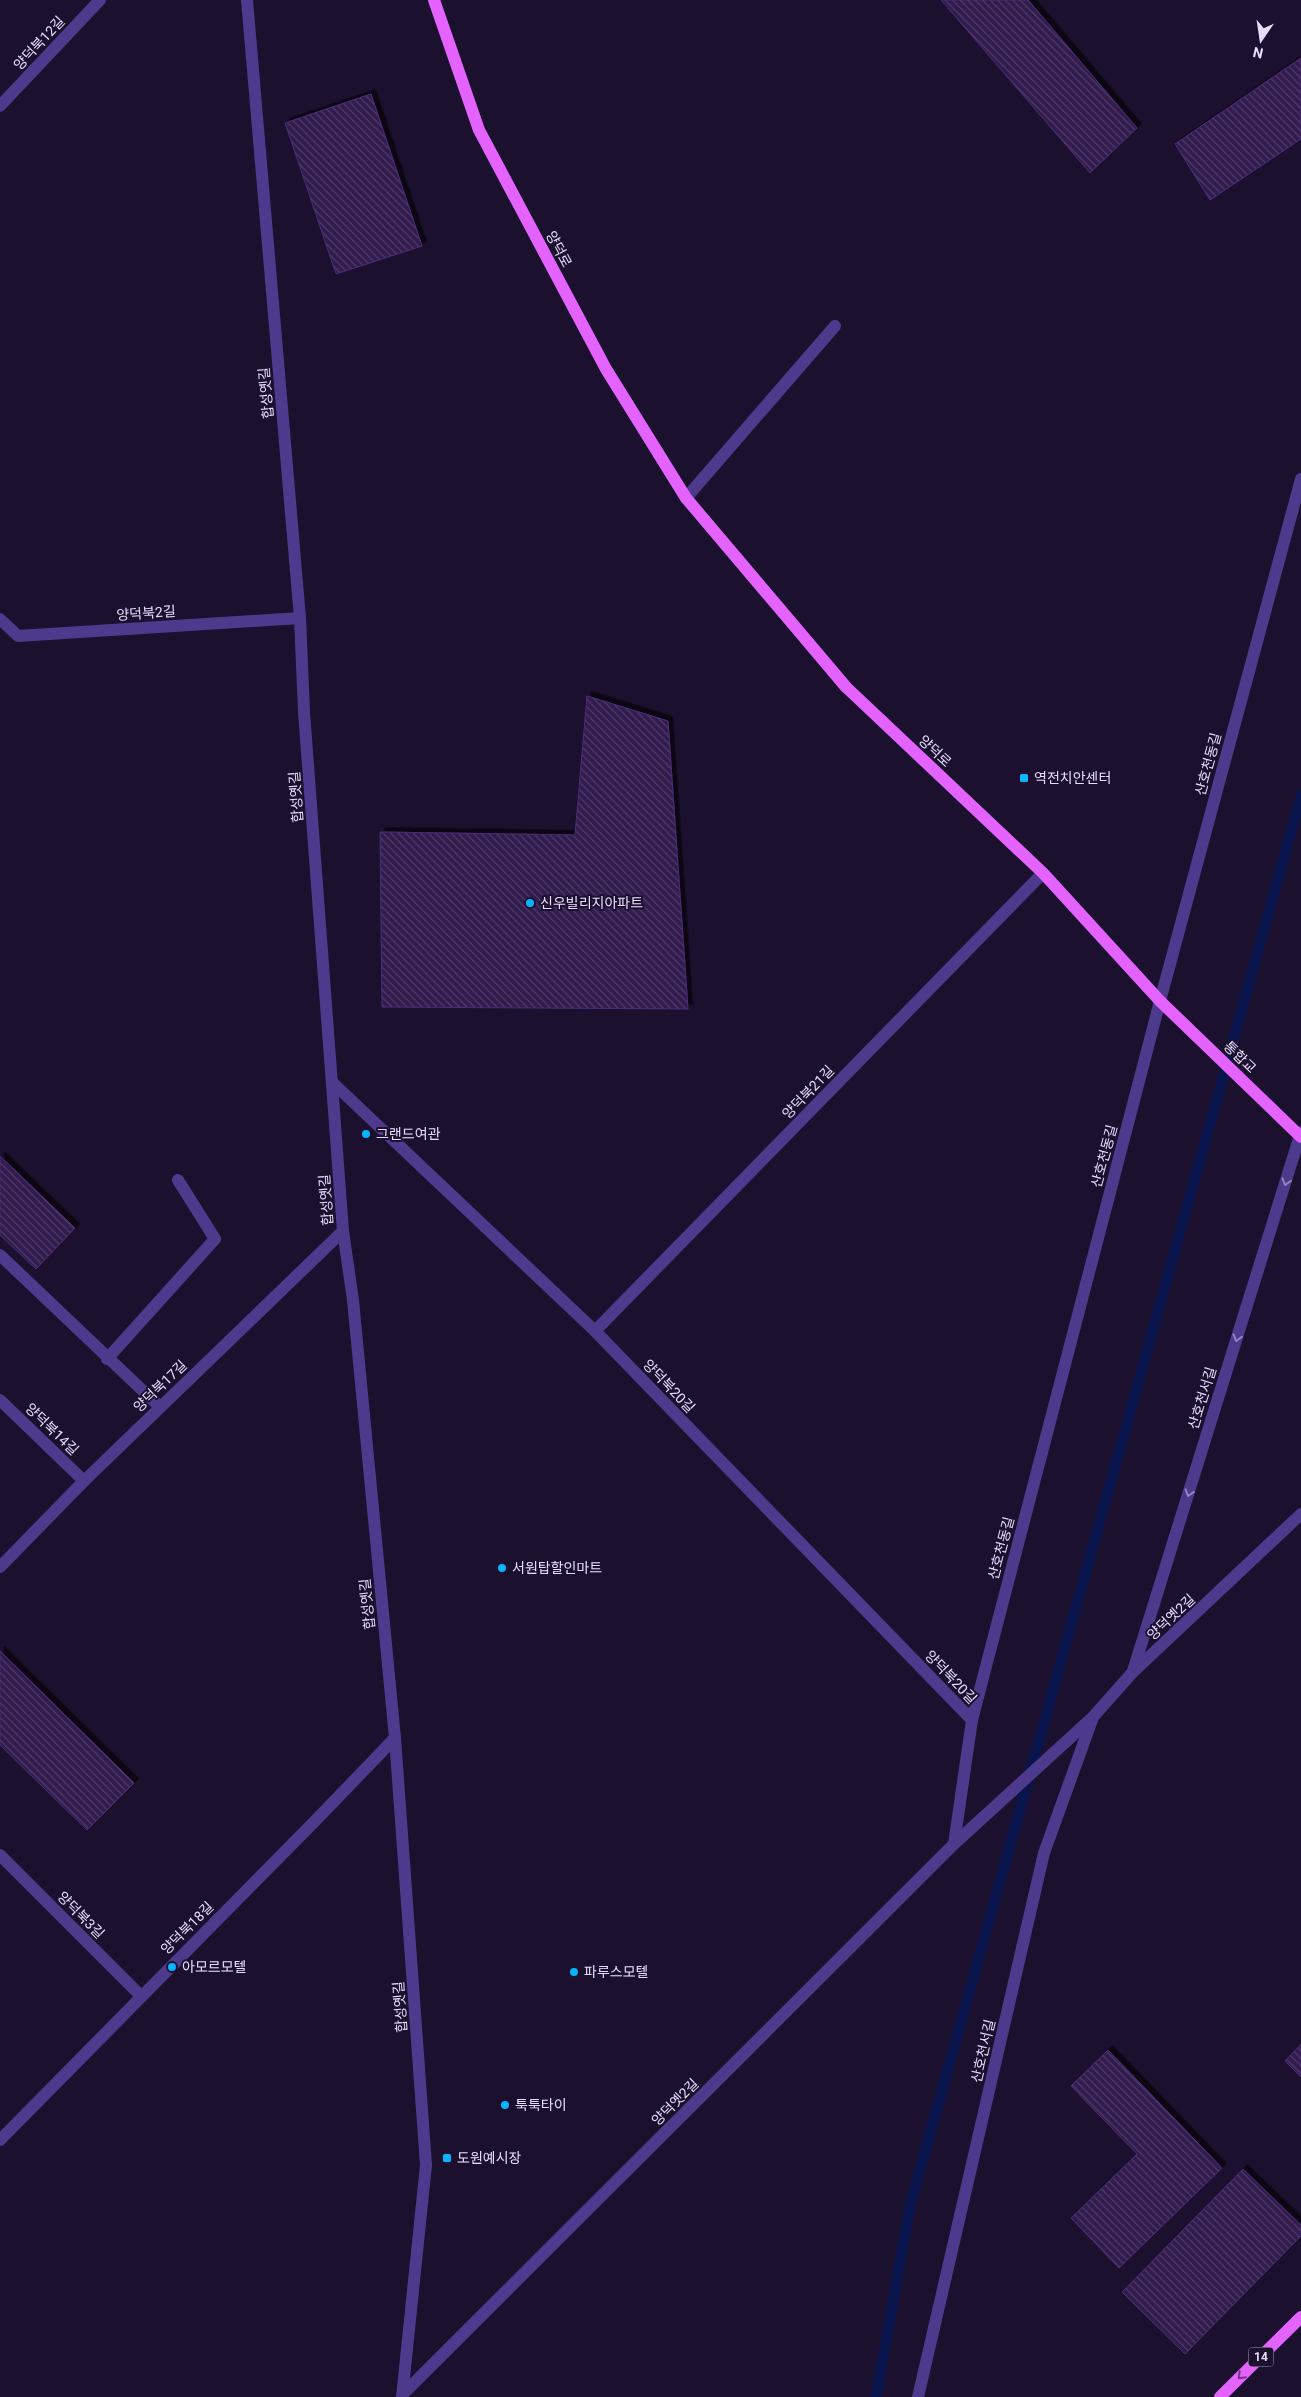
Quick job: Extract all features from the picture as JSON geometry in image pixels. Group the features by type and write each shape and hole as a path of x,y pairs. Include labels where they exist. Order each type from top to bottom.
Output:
{"main road":[{"name":"양덕로","path":"434,0 479,130 606,369 686,498 846,687 1044,873 1160,1001 1176,1016"},
{"name":"통합교","path":"1176,1016 1301,1135"},
{"name":"14","path":"1220,2397 1301,2317"}],"street":[{"name":"양덕북12길","path":"0,106 100,0"},
{"name":"합성옛길","path":"247,0 300,618 304,712 344,1231 353,1300 395,1738 426,2165 403,2395"},
{"path":"686,498 836,326"},
{"name":"산호천동길","path":"954,1844 972,1720 1160,1001 1301,479"},
{"name":"양덕북2길","path":"0,619 18,636 300,618"},
{"name":"양덕북21길","path":"595,1332 1044,873"},
{"name":"양덕북20길","path":"334,1083 595,1332 972,1720"},
{"name":"산호천서길","path":"1132,1673 1301,1135"},
{"path":"107,1359 215,1239 178,1180"},
{"name":"양덕북17길","path":"0,1567 84,1481 344,1231"},
{"path":"0,1255 107,1359 160,1407"},
{"name":"양덕북14길","path":"0,1400 84,1481"},
{"name":"양덕옛2길","path":"403,2395 954,1844 1093,1718 1132,1673 1301,1514"},
{"name":"산호천서길","path":"918,2397 1044,1853 1093,1718"},
{"name":"양덕북18길","path":"0,2140 395,1738"},
{"name":"양덕북3길","path":"0,1855 141,1996"}],"building":[{"path":"941,0 1028,0 1137,128 1090,173"},
{"path":"1301,58 1301,139 1210,200 1175,144"},
{"path":"371,94 422,246 336,274 285,123"},
{"name":"신우빌리지아파트","path":"587,696 668,721 688,1009 382,1007 380,832 575,835"},
{"path":"0,1156 75,1228 36,1269 0,1235"},
{"path":"0,1651 134,1783 87,1830 0,1745"},
{"path":"1301,2044 1301,2077 1285,2061"},
{"path":"1108,2050 1222,2168 1119,2268 1071,2218 1137,2154 1071,2086"},
{"path":"1243,2169 1301,2225 1301,2236 1185,2354 1122,2292"}],"waterway":[{"path":"876,2397 910,2206 1301,796"}],"place":[{"name":"역전치안센터","path":"1024,778"},
{"name":"신우빌리지아파트","path":"530,903"},
{"name":"그랜드여관","path":"366,1134"},
{"name":"서원탑할인마트","path":"502,1568"},
{"name":"아모르모텔","path":"172,1967"},
{"name":"파루스모텔","path":"574,1972"},
{"name":"툭툭타이","path":"505,2105"},
{"name":"도원예시장","path":"447,2158"}]}
